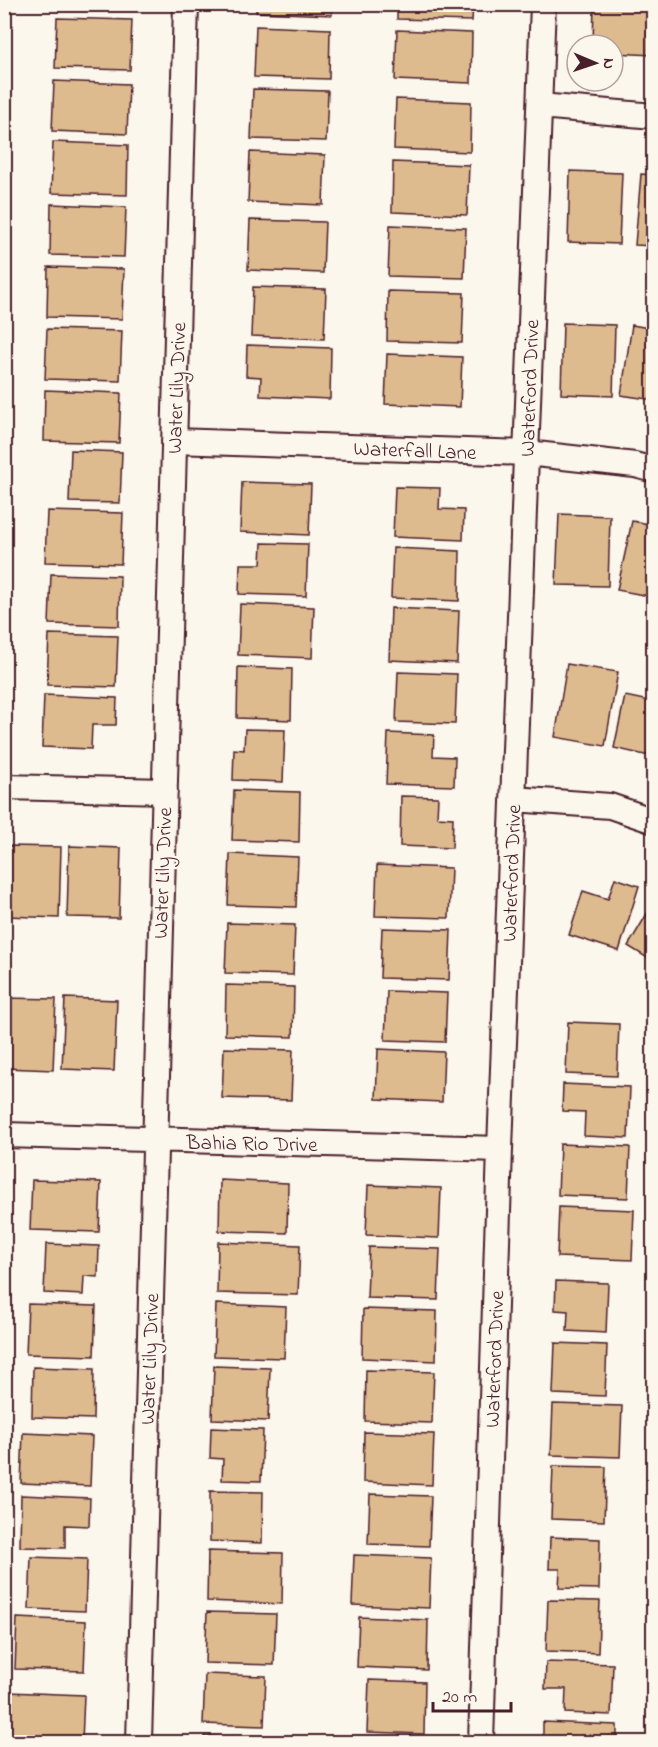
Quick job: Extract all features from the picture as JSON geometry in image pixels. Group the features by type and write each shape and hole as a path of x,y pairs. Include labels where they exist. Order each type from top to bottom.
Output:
{"street":[{"name":"Water Lily Drive","path":"139,1743 186,4"},
{"name":"Waterford Drive","path":"482,1743 500,1149 543,4"},
{"path":"540,106 654,116"},
{"name":"Waterfall Lane","path":"174,441 527,453 635,465 654,470"},
{"path":"4,787 165,791"},
{"path":"514,799 610,806 654,821"},
{"name":"Bahia Rio Drive","path":"4,1135 500,1149"}],"building":[{"path":"55,4 130,4 130,9 55,6"},
{"path":"257,4 332,4 332,15 256,12"},
{"path":"397,4 473,4 472,21 397,19"},
{"path":"594,4 654,4 654,55 625,54 625,33 593,33"},
{"path":"57,18 132,20 130,70 55,68"},
{"path":"256,26 330,29 329,79 254,77"},
{"path":"397,30 472,33 471,83 395,80"},
{"path":"54,81 129,84 127,134 52,131"},
{"path":"253,89 328,91 326,141 251,139"},
{"path":"396,99 471,102 470,152 394,149"},
{"path":"53,142 128,145 127,195 51,193"},
{"path":"250,152 325,155 323,205 248,202"},
{"path":"393,162 469,165 467,215 392,212"},
{"path":"570,171 622,173 619,244 568,242"},
{"path":"641,174 654,175 654,246 635,245"},
{"path":"51,204 126,207 124,257 50,255"},
{"path":"250,220 325,222 323,273 248,270"},
{"path":"390,225 466,228 464,278 388,276"},
{"path":"48,267 124,269 122,319 47,317"},
{"path":"253,287 326,289 324,339 251,336"},
{"path":"388,291 464,293 462,343 387,341"},
{"path":"563,323 615,325 613,396 561,394"},
{"path":"632,325 654,329 654,400 621,395"},
{"path":"47,329 122,331 120,381 45,379"},
{"path":"247,345 331,348 330,399 260,396 261,377 246,376"},
{"path":"387,354 462,357 460,407 385,404"},
{"path":"45,390 121,393 119,443 44,441"},
{"path":"71,450 122,452 120,503 69,502"},
{"path":"242,482 311,484 309,535 240,532"},
{"path":"395,487 440,488 439,509 464,510 463,540 393,537"},
{"path":"47,511 123,513 121,564 45,562"},
{"path":"559,514 610,516 608,586 556,585"},
{"path":"632,521 654,525 654,597 617,590"},
{"path":"262,543 308,544 306,596 239,594 240,564 261,564"},
{"path":"393,548 460,551 459,601 391,598"},
{"path":"51,574 120,576 119,626 49,624"},
{"path":"240,604 314,607 312,658 238,655"},
{"path":"391,608 459,611 457,663 389,660"},
{"path":"49,634 118,636 116,687 47,685"},
{"path":"567,664 618,672 605,746 555,737"},
{"path":"238,667 292,669 291,720 237,718"},
{"path":"398,672 457,674 455,724 396,722"},
{"path":"44,695 117,698 116,725 92,725 91,749 42,747"},
{"path":"625,696 654,702 654,757 614,748"},
{"path":"245,729 285,730 283,782 233,780 234,749 244,750"},
{"path":"388,733 434,735 433,756 455,757 454,786 386,784"},
{"path":"234,790 300,792 299,842 232,840"},
{"path":"401,796 438,797 437,817 453,818 452,848 400,846"},
{"path":"9,846 61,847 59,918 7,916"},
{"path":"69,846 121,848 119,918 67,917"},
{"path":"230,854 298,857 296,907 228,905"},
{"path":"377,865 451,868 449,918 375,916"},
{"path":"615,878 639,886 619,951 569,935 583,891 608,899"},
{"path":"654,902 654,962 628,946"},
{"path":"227,923 295,925 293,975 225,973"},
{"path":"382,928 451,930 449,980 380,978"},
{"path":"226,985 294,987 293,1037 225,1035"},
{"path":"387,991 447,993 445,1042 385,1040"},
{"path":"4,998 56,999 53,1070 4,1068"},
{"path":"65,998 117,1000 114,1071 62,1069"},
{"path":"568,1022 619,1024 617,1076 566,1074"},
{"path":"224,1048 293,1050 291,1100 222,1098"},
{"path":"378,1049 444,1052 442,1102 376,1099"},
{"path":"563,1084 630,1087 628,1138 584,1136 585,1112 562,1111"},
{"path":"560,1144 630,1147 628,1198 558,1195"},
{"path":"32,1180 101,1182 99,1232 30,1230"},
{"path":"220,1180 288,1183 287,1233 219,1231"},
{"path":"368,1185 441,1188 439,1238 366,1235"},
{"path":"559,1207 634,1210 632,1260 557,1257"},
{"path":"218,1242 300,1245 298,1295 217,1293"},
{"path":"46,1244 99,1246 98,1277 84,1276 83,1295 44,1293"},
{"path":"369,1247 440,1249 438,1300 367,1298"},
{"path":"556,1281 608,1283 606,1333 567,1331 568,1311 555,1310"},
{"path":"28,1304 96,1306 94,1356 26,1354"},
{"path":"216,1304 286,1307 284,1358 214,1356"},
{"path":"363,1309 437,1311 436,1361 362,1358"},
{"path":"555,1343 607,1345 605,1396 553,1394"},
{"path":"214,1366 270,1368 268,1421 212,1419"},
{"path":"33,1367 94,1369 93,1419 32,1417"},
{"path":"366,1370 434,1372 432,1423 365,1421"},
{"path":"553,1404 622,1406 620,1457 551,1455"},
{"path":"211,1428 263,1430 261,1481 222,1480 223,1459 210,1458"},
{"path":"364,1432 434,1434 432,1485 363,1482"},
{"path":"23,1433 92,1436 90,1486 21,1483"},
{"path":"553,1466 606,1467 604,1521 551,1519"},
{"path":"210,1491 263,1492 262,1543 210,1541"},
{"path":"370,1494 431,1496 429,1546 368,1544"},
{"path":"21,1495 90,1498 89,1526 65,1525 65,1548 20,1547"},
{"path":"550,1537 600,1539 599,1589 559,1588 560,1569 549,1569"},
{"path":"208,1551 283,1553 282,1604 207,1601"},
{"path":"354,1555 431,1558 429,1608 352,1605"},
{"path":"31,1557 87,1559 85,1611 29,1609"},
{"path":"548,1600 600,1601 598,1653 546,1651"},
{"path":"207,1612 276,1614 274,1665 205,1663"},
{"path":"359,1617 428,1620 427,1670 357,1667"},
{"path":"17,1618 86,1621 84,1671 15,1669"},
{"path":"546,1662 613,1664 611,1715 565,1713 566,1689 545,1689"},
{"path":"205,1674 266,1676 264,1726 203,1724"},
{"path":"369,1680 425,1682 424,1734 367,1732"},
{"path":"8,1692 84,1695 82,1742 6,1742"},
{"path":"543,1722 617,1725 617,1742 543,1742"},
{"path":"204,1736 271,1739 271,1742 203,1742"}]}
